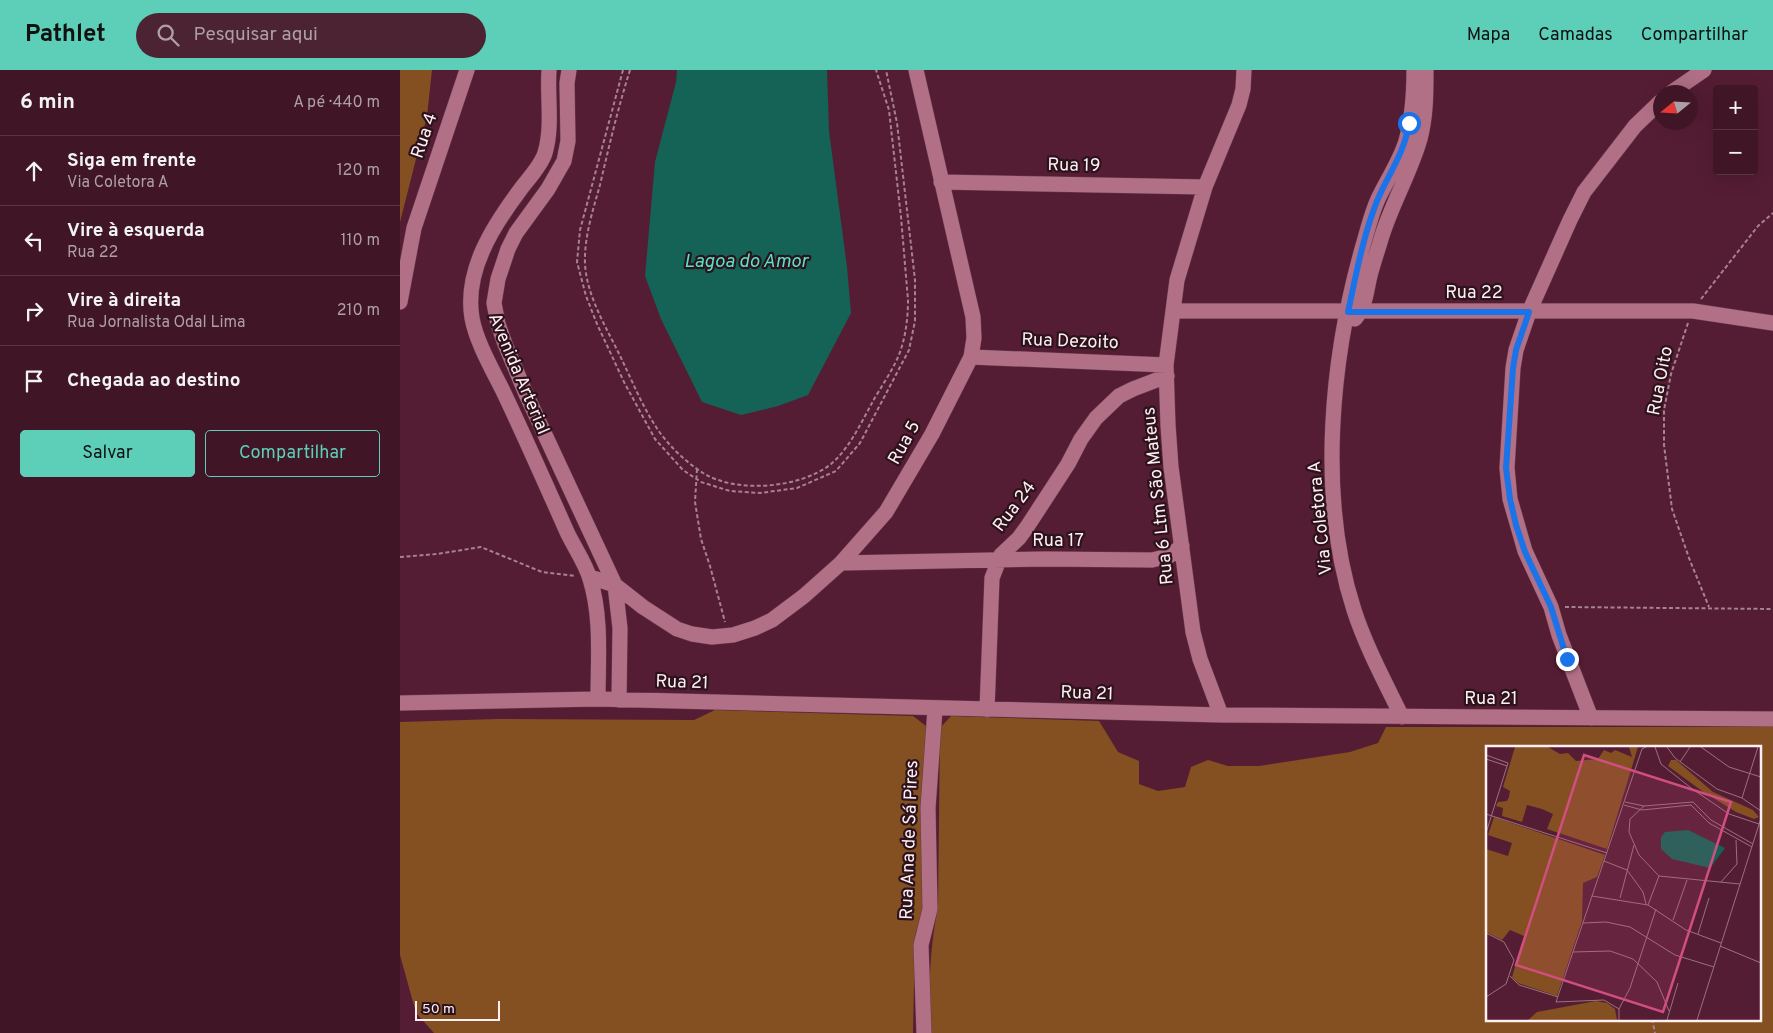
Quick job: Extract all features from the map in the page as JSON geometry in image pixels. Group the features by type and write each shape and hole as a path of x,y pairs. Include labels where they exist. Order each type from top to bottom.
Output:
{"street":[{"name":"Rua 4","path":"400,302 414,228 467,70"},
{"name":"Avenida Arterial","path":"549,70 549,135 545,155 488,239 478,262 473,281 471,306 477,335 574,549 590,577 596,601 597,616 598,699"},
{"name":"Avenida Arterial","path":"569,70 567,83 568,141 564,161 548,189 516,233 508,249 498,279 494,302 503,338 526,394 615,585 620,628 619,700"},
{"name":"Rua 5","path":"615,585 676,629 692,634 712,637 729,635 755,628 772,620 804,596 841,563 870,531 897,496 932,434 971,357 974,338 973,317 916,70"},
{"name":"Rua 6 Ltm São Mateus","path":"1221,716 1196,644 1170,458 1167,371 1177,280 1205,187 1239,105 1243,89 1244,70"},
{"name":"Via Coletora A","path":"1354,312 1364,242 1377,201 1406,141 1414,87 1414,70"},
{"name":"Via Coletora A","path":"1402,717 1360,627 1345,579 1339,550 1334,505 1332,429 1334,398 1344,334 1354,312 1367,296 1369,280 1381,237 1411,167 1420,139 1425,110 1426,70"},
{"path":"1682,85 1704,70"},
{"path":"1591,718 1558,635 1551,607 1525,552 1516,525 1506,468 1513,368 1516,350 1529,312 1584,192 1635,126 1653,109"},
{"name":"Rua 19","path":"941,182 1205,187"},
{"name":"Rua 22","path":"1174,311 1693,311 1773,323"},
{"name":"Rua Dezoito","path":"971,357 1167,371"},
{"name":"Rua 24","path":"988,710 992,578 998,560 1027,527 1096,418 1119,396 1167,371"},
{"name":"Rua 17","path":"841,563 1152,560 1168,556 1182,546"},
{"path":"590,577 615,585"},
{"name":"Rua 21","path":"400,703 598,699 1221,716 1773,719"},
{"name":"Rua Ana de Sá Pires","path":"924,1033 921,945 930,909 928,808 935,709"}],"path":[{"path":"623,70 580,230 577,262 579,274 597,324 624,382 655,439 683,470 701,482 730,491 760,494 797,488 836,471 860,443 909,350 916,320 915,280 897,123 886,70"},
{"path":"630,70 620,102 585,250 585,266 593,300 652,419 671,446 705,474 725,482 751,486 767,486 798,480 832,463 852,438 901,350 908,312 901,217 889,110 876,70"},
{"name":"Rua Oito","path":"1709,608 1672,509 1664,445 1664,410 1671,374 1693,311 1737,251 1758,226 1773,213"},
{"path":"697,469 696,502 701,539 729,635"},
{"path":"400,557 437,554 481,547 542,572 590,577"},
{"path":"1551,607 1773,609"},
{"path":"1652,1020 1655,1033"}],"shaded area":[{"path":"400,70 432,70 427,116 400,222"},
{"path":"715,710 913,716 926,726 922,911 915,936 913,1033 434,1033 416,1013 400,955 400,722 497,719 694,720"},
{"path":"951,716 1099,721 1118,752 1139,761 1139,784 1158,791 1185,787 1191,767 1208,760 1228,766 1259,766 1350,752 1378,743 1386,727 1773,727 1773,1033 930,1033 930,970 938,907 940,728"}],"water":[{"name":"Lagoa do Amor","path":"677,70 827,70 829,131 847,267 851,313 808,395 778,406 741,415 702,402 661,319 645,276 655,162 676,82"}],"route":[{"path":"1409,123 1403,148 1377,201 1364,242 1348,312 1529,312 1516,350 1513,368 1506,468 1516,525 1525,552 1551,607 1558,635 1567,659"}]}
